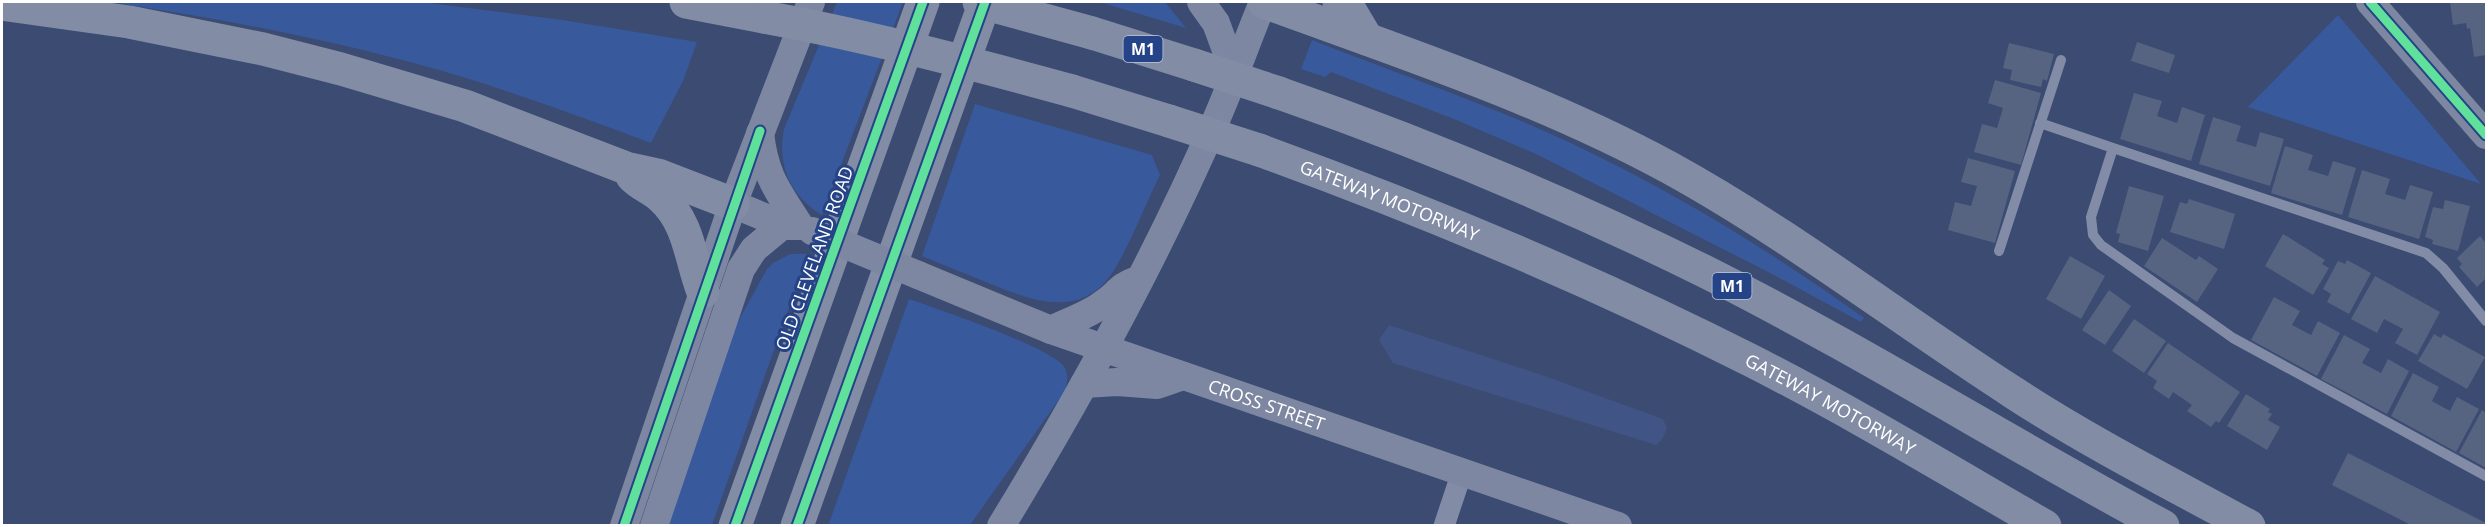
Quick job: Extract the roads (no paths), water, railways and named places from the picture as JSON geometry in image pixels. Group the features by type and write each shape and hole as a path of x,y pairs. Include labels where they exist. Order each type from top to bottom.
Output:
{"highway":[{"name":"GATEWAY MOTORWAY","path":"686,2 838,31 938,54 1072,91 1259,150 1458,226 1683,328 1816,394 2045,525"},
{"name":"OLD CLEVELAND ROAD","path":"735,525 923,2"},
{"name":"M1","path":"979,2 1194,64 1349,117 1473,166 1605,224 1709,274 2163,525"},
{"path":"797,525 985,2"},
{"path":"1263,2 1524,98 1591,128 1669,168 1800,247 2017,395 2145,470 2249,525"},
{"path":"1339,2 1350,12 1367,39"},
{"path":"2,4 129,22 263,49 341,69 465,106 626,168 658,175 733,204"},
{"path":"626,168 633,178 661,196 682,223 703,292"}],"main road":[{"path":"624,525 733,204 812,2"},
{"path":"1201,2 1216,23 1234,72"},
{"path":"1001,525 1060,429 1140,279 1204,146 1263,2"},
{"path":"2370,2 2487,135"},
{"path":"654,525 741,269 754,249 798,227 781,200 766,167 760,131"},
{"name":"CROSS STREET","path":"733,204 798,227 1052,330 1618,525"},
{"path":"1052,330 1104,303 1123,284 1140,279"},
{"path":"1084,384 1117,382 1157,385 1183,376"}],"street":[{"path":"1444,525 1462,472"}],"lane":[{"path":"1999,251 2061,60"},
{"path":"2040,123 2426,253 2443,268 2487,321"},
{"path":"2113,148 2091,218 2092,236 2101,245 2233,338 2487,476"}]}
